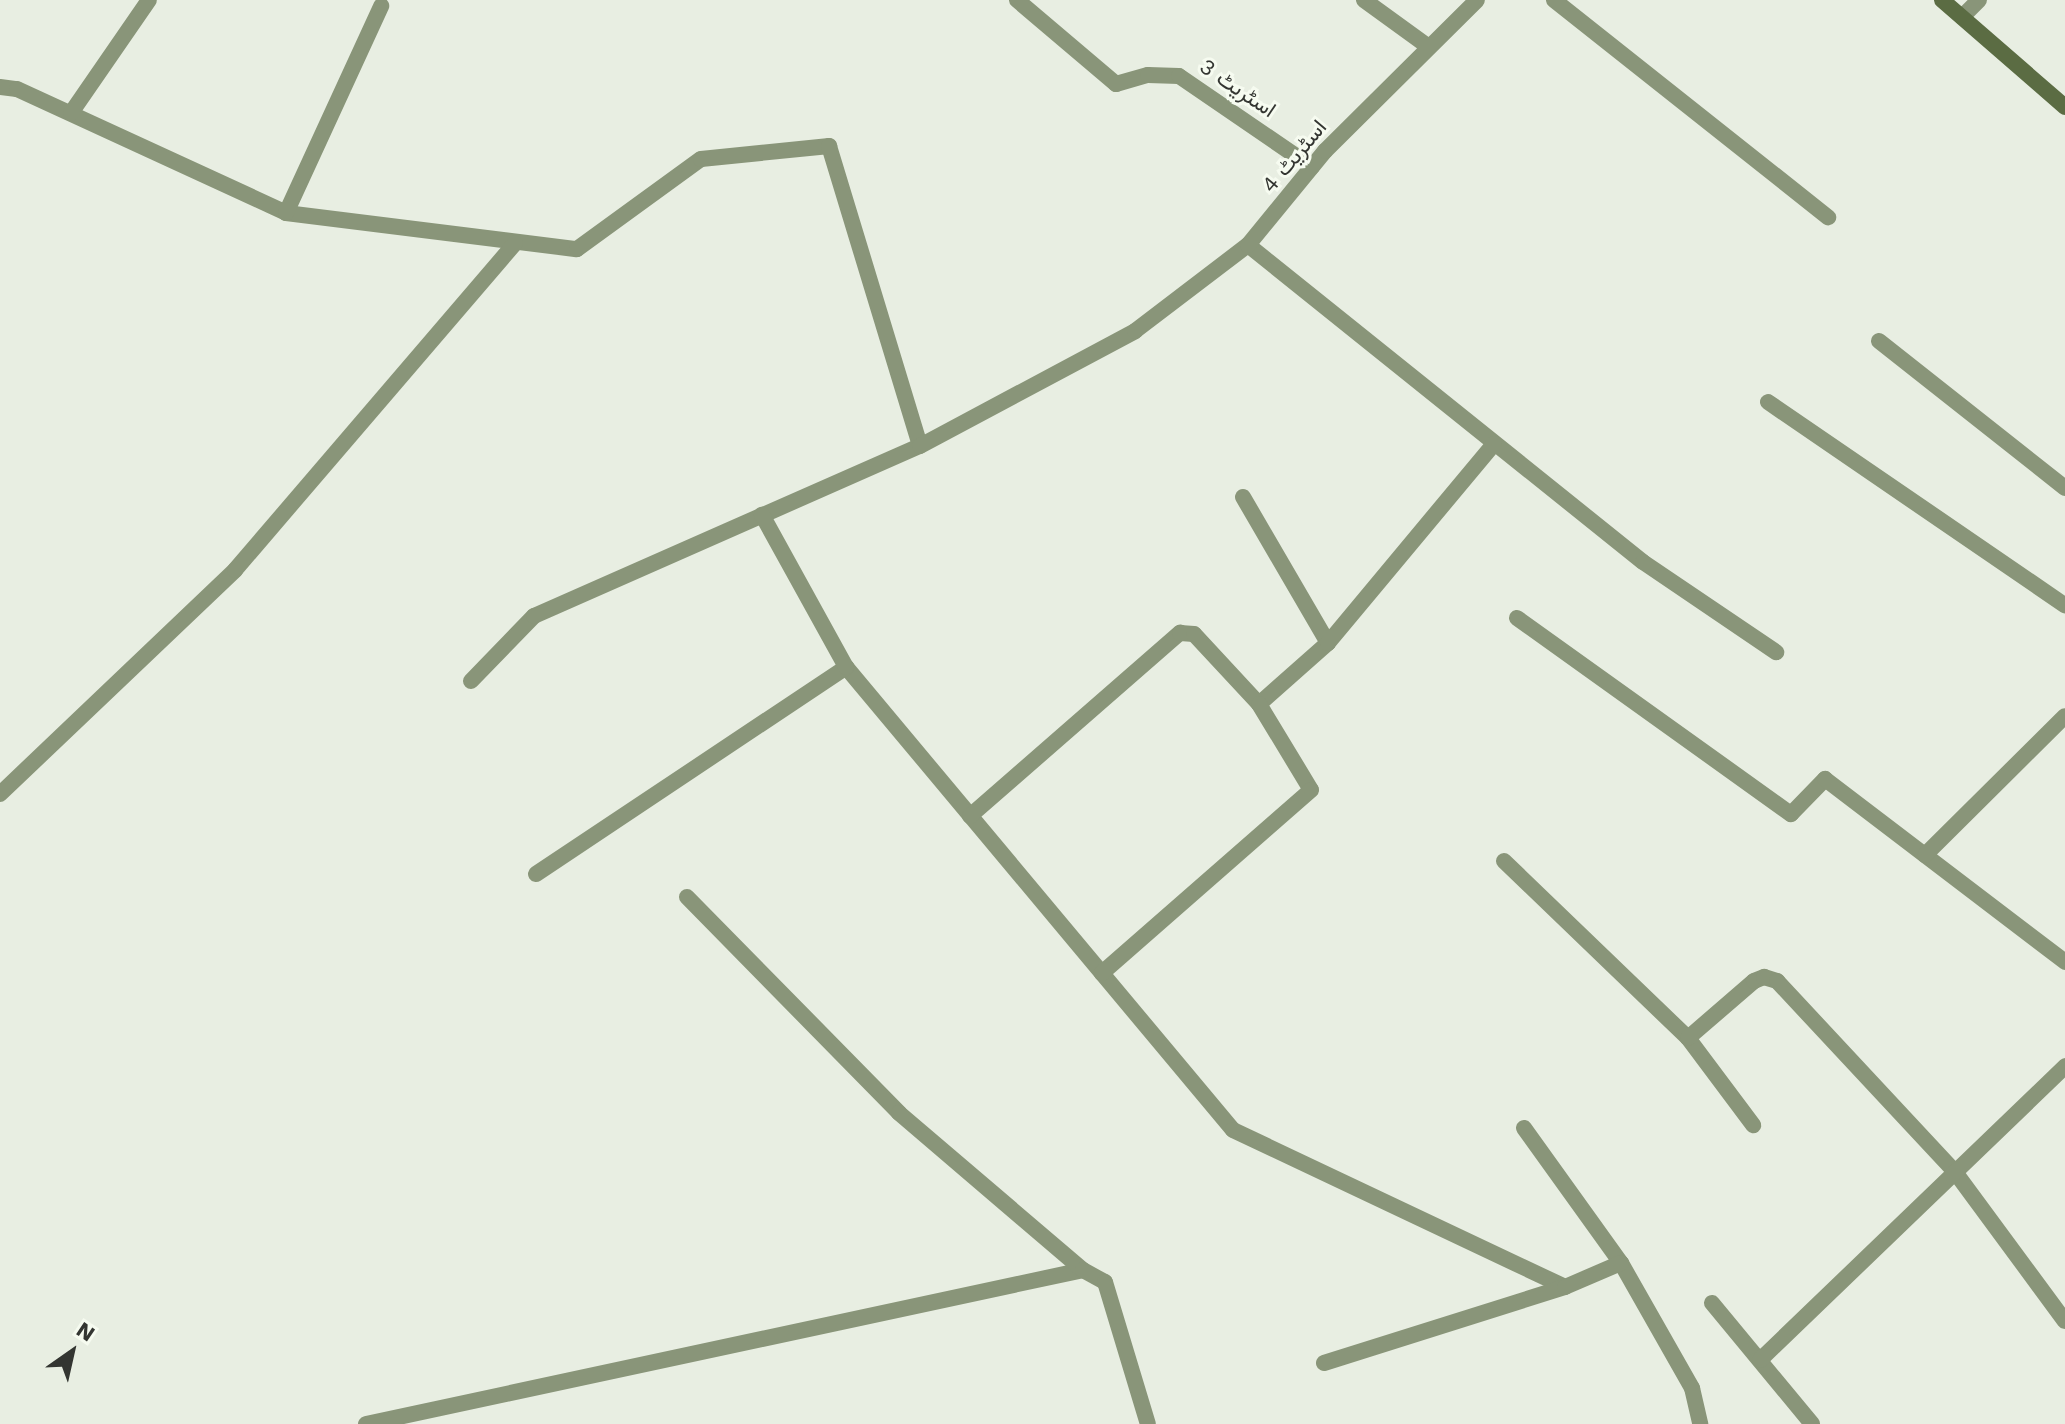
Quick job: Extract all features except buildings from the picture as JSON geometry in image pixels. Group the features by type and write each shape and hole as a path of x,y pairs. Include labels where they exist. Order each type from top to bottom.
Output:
{"main road":[{"path":"1942,0 2065,107"}],"street":[{"path":"71,113 149,0"},
{"name":"اسٹریٹ 3","path":"1017,0 1116,84 1148,75 1179,76 1312,167"},
{"path":"1364,0 1429,47"},
{"name":"اسٹریٹ 4","path":"471,681 534,616 920,446 1135,331 1248,245 1312,167 1477,0"},
{"path":"1554,0 1828,217"},
{"path":"1962,17 1979,0"},
{"path":"286,213 381,6"},
{"path":"0,87 17,89 286,213 577,249 701,159 829,146 920,446"},
{"path":"0,794 235,570 515,243"},
{"path":"1248,245 1643,562 1776,652"},
{"path":"1879,341 2065,488"},
{"path":"1768,402 2065,605"},
{"path":"1259,704 1328,643 1494,444"},
{"path":"1243,497 1328,643"},
{"path":"762,515 846,667 1233,1130 1565,1287"},
{"path":"1517,618 1791,814 1825,779 2065,962"},
{"path":"970,816 1180,633 1194,634 1259,704 1311,790 1102,973"},
{"path":"536,874 846,667"},
{"path":"1925,855 2065,716"},
{"path":"1504,861 1688,1038 1753,1125"},
{"path":"687,897 888,1103 1083,1270 1105,1282 1148,1424"},
{"path":"1688,1038 1754,981 1764,977 1777,981 1955,1172 2065,1321"},
{"path":"1760,1360 2065,1066"},
{"path":"1524,1128 1621,1263 1692,1388 1700,1424"},
{"path":"1324,1363 1565,1287 1621,1263"},
{"path":"366,1424 1083,1270"},
{"path":"1712,1303 1812,1424"}]}
